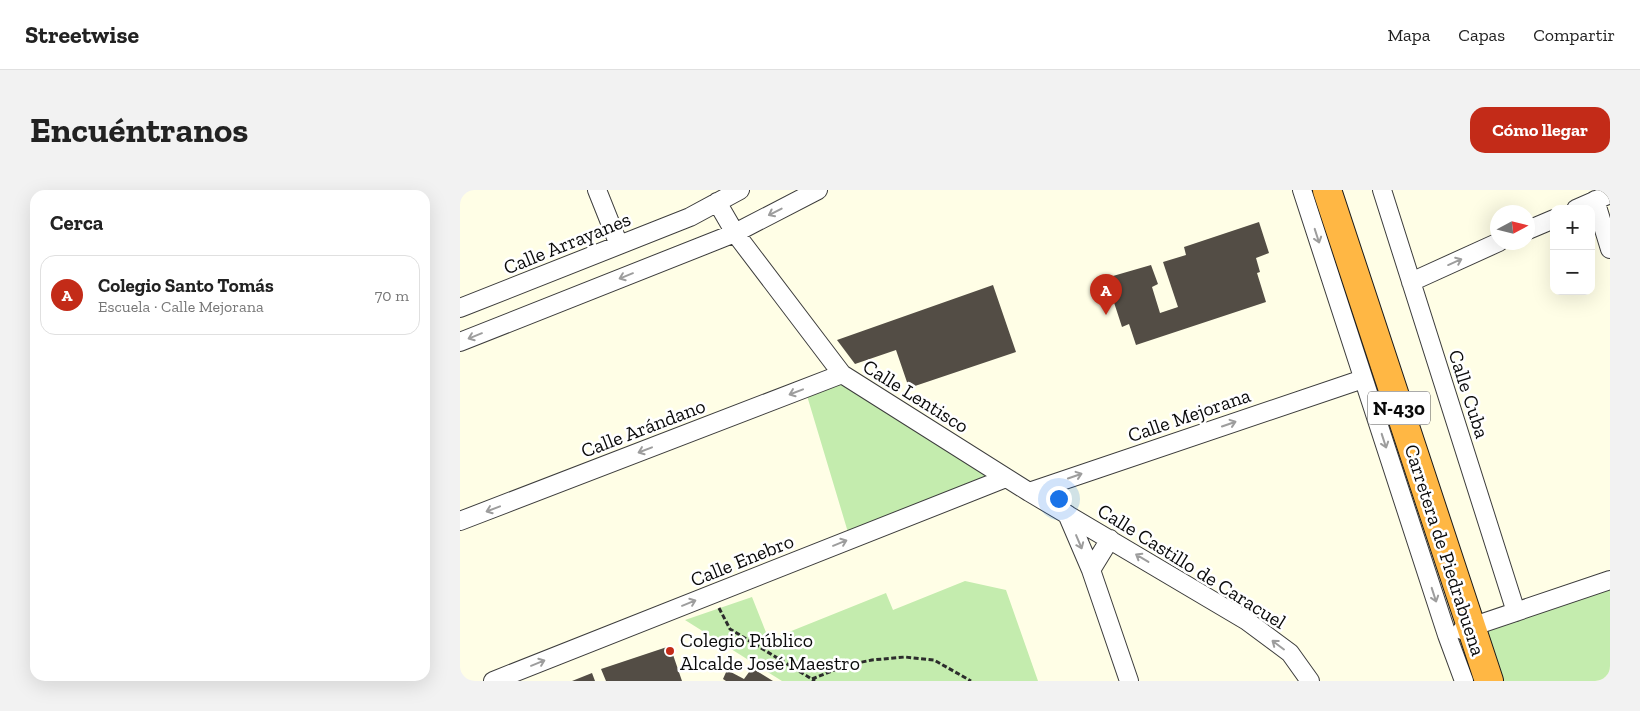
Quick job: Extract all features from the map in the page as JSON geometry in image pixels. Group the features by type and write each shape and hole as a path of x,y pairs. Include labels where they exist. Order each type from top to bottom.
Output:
{"highway":[{"name":"Carretera de Piedrabuena","path":"1327,190 1336,254 1459,631 1489,681"}],"street":[{"path":"597,190 619,245"},
{"name":"Calle Arrayanes","path":"460,308 690,217 740,190"},
{"path":"460,342 736,233 818,190"},
{"path":"1302,190 1336,254 1363,379 1407,473"},
{"name":"Calle Cuba","path":"1382,190 1516,612"},
{"path":"1585,205 1603,197 1610,249"},
{"name":"Calle Lentisco","path":"717,202 736,233 842,374 1006,478 1067,514"},
{"path":"1535,227 1550,220"},
{"path":"1411,282 1490,246"},
{"name":"Calle Arándano","path":"460,521 842,374"},
{"name":"Calle Mejorana","path":"1029,492 1363,379"},
{"name":"Calle Enebro","path":"493,681 1006,478"},
{"path":"1067,514 1091,570 1129,681"},
{"name":"Calle Castillo de Caracuel","path":"1067,514 1247,621 1290,653 1310,681"},
{"path":"1091,570 1110,539"},
{"path":"1464,681 1459,631 1610,580"}],"path":[{"path":"711,594 730,629 814,680 847,665 872,660 906,657 934,660 971,681"}],"green space":[{"path":"842,374 1006,478 850,539 805,389"},
{"path":"1610,580 1610,681 1491,681 1470,627"},
{"path":"965,581 1006,590 1038,681 782,681 685,620 752,597 769,640 886,593 893,610"}],"building":[{"path":"1259,222 1269,253 1256,258 1260,272 1257,273 1266,302 1136,345 1129,324 1122,327 1106,278 1151,265 1158,284 1152,287 1160,313 1178,307 1163,262 1186,255 1184,247"},
{"path":"993,285 1016,352 909,388 896,350 855,364 837,340"},
{"path":"670,646 682,681 606,681 601,669"},
{"path":"752,668 773,681 726,681 723,679 727,670 744,679"},
{"path":"592,673 595,681 572,681"}],"place":[{"name":"Colegio Santo Tomás","path":"1106,315"},
{"name":"Colegio Público Alcalde José Maestro","path":"670,651"}]}
